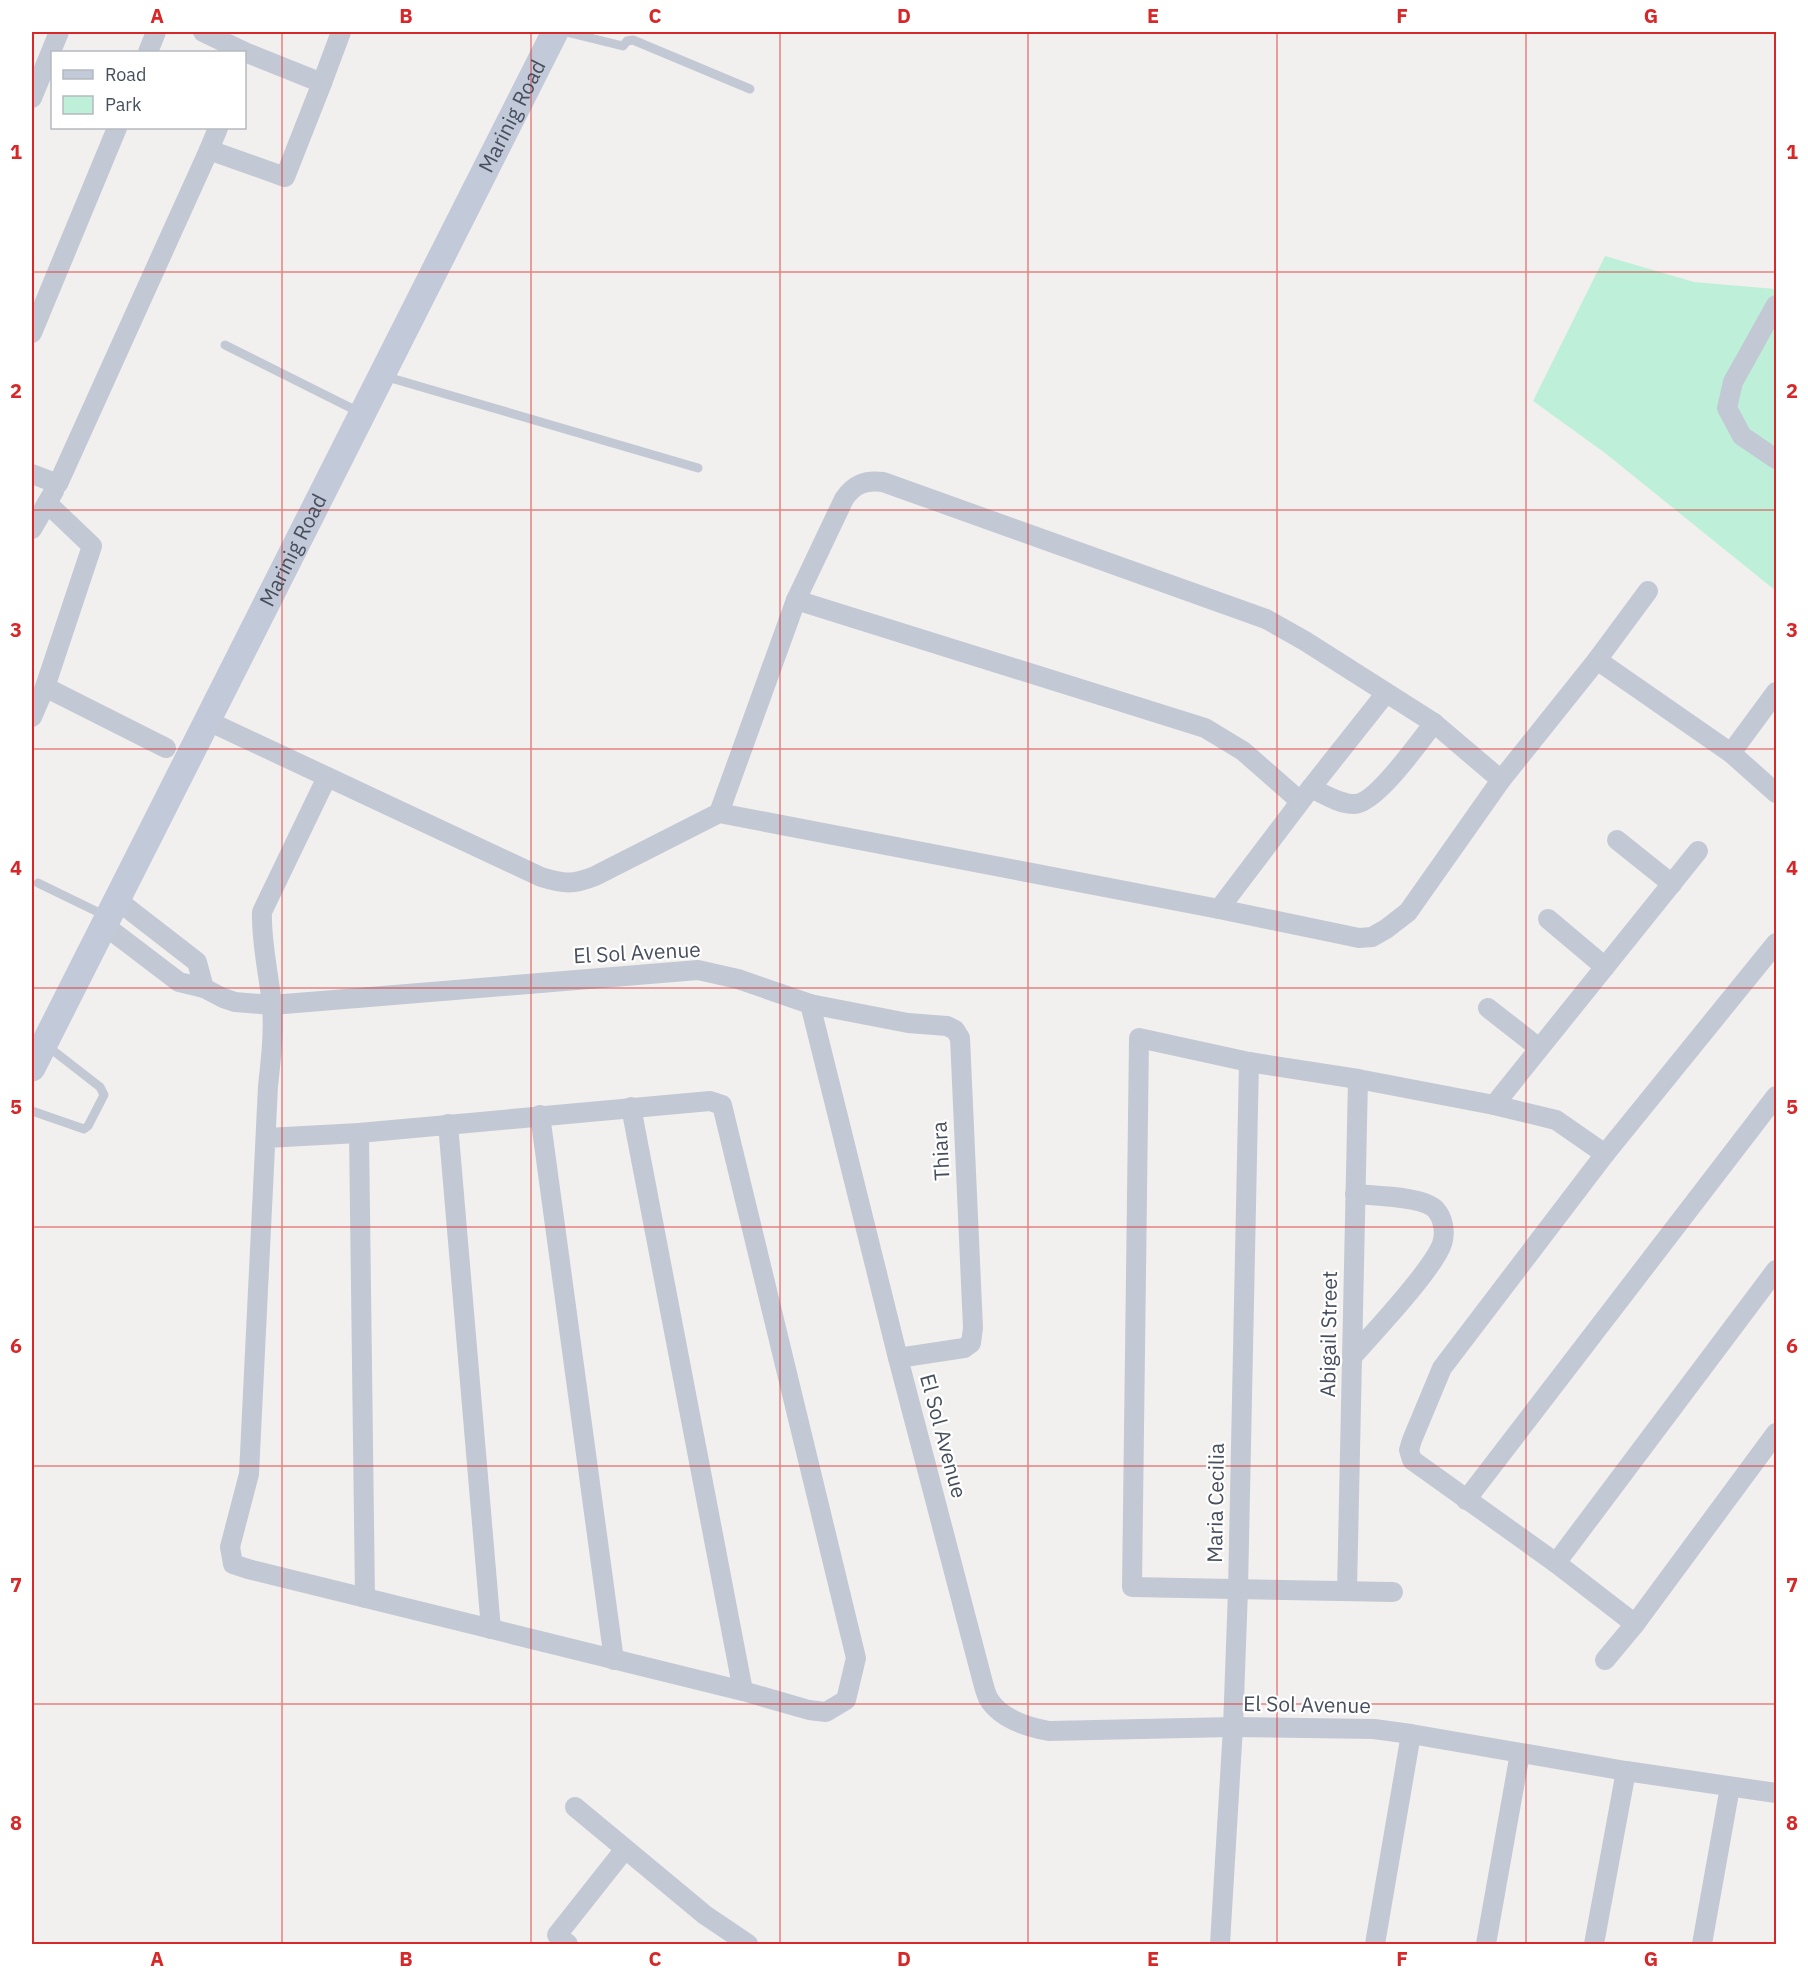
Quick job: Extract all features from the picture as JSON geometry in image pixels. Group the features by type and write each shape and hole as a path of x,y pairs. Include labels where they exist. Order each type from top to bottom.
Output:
{"street":[{"path":"51,51 59,32"},
{"path":"148,51 156,32"},
{"path":"204,32 236,51"},
{"path":"209,150 285,177 341,32"},
{"name":"Marinig Road","path":"32,1068 555,32"},
{"path":"32,98 51,52"},
{"path":"246,57 322,83"},
{"path":"32,333 117,129"},
{"path":"32,529 58,484 218,129"},
{"path":"1776,305 1733,382 1727,408 1742,436 1776,459"},
{"path":"32,474 58,484"},
{"path":"719,813 796,600 851,489 860,483 872,481 883,482 1266,619 1434,723 1501,780"},
{"path":"32,717 45,687 92,546 47,503"},
{"path":"208,721 541,877 561,883 577,883 595,876 719,813 1220,909 1359,938 1372,937 1408,912 1501,780 1597,660 1648,591"},
{"path":"796,600 1204,728 1243,751 1305,795 1356,804 1364,801 1378,792 1434,723"},
{"path":"1597,660 1731,753 1776,793"},
{"path":"45,687 166,748"},
{"path":"1731,753 1776,692"},
{"path":"1220,909 1305,795 1386,693"},
{"path":"266,1138 359,1133 710,1101 722,1105 856,1658 846,1700 826,1712 809,1710 744,1691 233,1564 230,1547 249,1474 268,1086 273,1047 272,1005 261,932 262,912 327,777"},
{"path":"1617,840 1672,884"},
{"path":"1494,1105 1698,851"},
{"name":"El Sol Avenue","path":"109,914 160,950"},
{"name":"El Sol Avenue","path":"109,914 160,950 196,962 204,988 235,1002 272,1005 698,970 738,979 810,1004 898,1358 981,1676 988,1698 999,1711 1029,1727 1049,1731 1233,1727 1338,1728 1411,1734 1626,1771 1776,1793"},
{"path":"1548,919 1605,968"},
{"path":"1635,1624 1556,1563 1412,1460 1409,1450 1442,1368 1605,1154 1776,943"},
{"name":"Thiara","path":"810,1004 908,1023 947,1026 955,1030 960,1038 973,1328 971,1343 964,1347 898,1358"},
{"path":"1488,1008 1539,1048"},
{"path":"1393,1592 1132,1587 1139,1038 1249,1062 1358,1079 1494,1105 1556,1120 1605,1154"},
{"name":"Maria Cecilia","path":"1220,1944 1233,1727 1238,1590 1249,1062"},
{"name":"Abigail Street","path":"1347,1591 1358,1079"},
{"path":"1466,1500 1776,1096"},
{"path":"631,1107 744,1691"},
{"path":"540,1115 614,1660"},
{"path":"448,1124 491,1629"},
{"path":"359,1133 365,1598"},
{"path":"1353,1356 1433,1263 1443,1242 1443,1223 1435,1209 1422,1202 1355,1194"},
{"path":"1556,1563 1776,1270"},
{"path":"1605,1660 1635,1624 1776,1433"},
{"path":"1374,1944 1411,1734"},
{"path":"1486,1944 1520,1753"},
{"path":"1594,1944 1626,1771"},
{"path":"1702,1944 1730,1787"},
{"path":"575,1807 705,1916 748,1944"},
{"path":"568,1944 557,1935 625,1849"}],"lane":[{"path":"567,32 623,46 627,41 633,40 750,89"},
{"path":"225,345 363,414"},
{"path":"382,376 698,468"},
{"path":"38,883 109,914"},
{"path":"32,1111 84,1129 88,1126 104,1095 100,1087 44,1044"}],"green space":[{"path":"1605,256 1694,282 1776,289 1776,591 1605,453 1533,401"}]}
